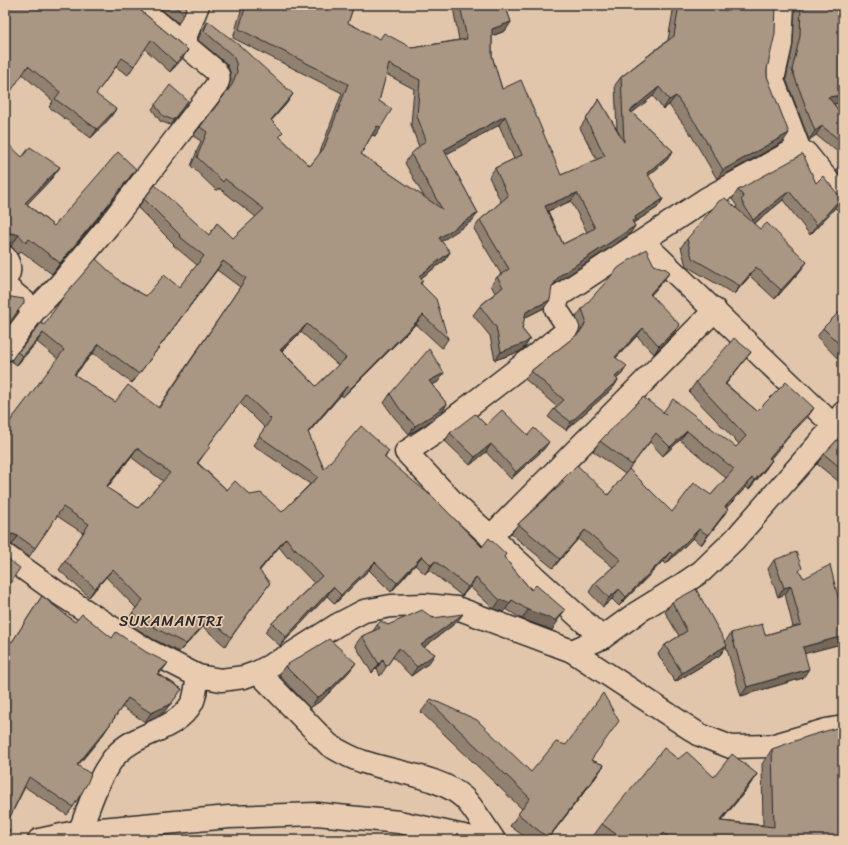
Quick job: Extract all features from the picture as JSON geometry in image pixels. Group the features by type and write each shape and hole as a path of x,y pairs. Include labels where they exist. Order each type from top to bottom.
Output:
{"street":[{"path":"5,350 35,310 60,284 115,217 219,81 219,76 216,71 137,5"},
{"path":"182,43 198,5"},
{"path":"783,5 781,44 773,80 800,151"},
{"path":"602,638 456,505 406,452 432,435 563,334 568,327 556,309 557,301 560,295 643,242 706,199 793,151 800,151 806,153 843,199"},
{"path":"572,651 602,638 638,612 683,584 702,570 734,539 838,419 714,310 643,242"},
{"path":"5,257 10,268 9,275 5,280"},
{"path":"5,286 35,310"},
{"path":"490,537 714,310"},
{"path":"5,555 146,650 198,676 221,680 244,677 258,672 288,656 337,625 364,611 391,606 425,605 457,608 572,651 700,735 730,747 771,746 826,730 843,727"},
{"path":"258,672 329,745 343,754 361,762 440,784 456,792 465,798 494,840"},
{"path":"80,831 95,792 116,755 126,746 141,737 167,727 179,718 193,702 198,676"},
{"path":"39,840 80,831 229,818 316,814 399,822 482,840"}],"building":[{"path":"5,5 134,5 188,50 176,63 151,40 134,66 122,58 96,94 116,109 97,129 55,99 60,92 28,66 5,100"},
{"path":"173,5 187,5 184,14"},
{"path":"246,5 354,5 348,23 380,39 384,33 412,48 467,39 460,5 505,5 511,22 492,29 492,56 502,89 521,80 561,175 605,156 586,119 599,99 624,142 621,77 674,36 679,5 776,5 775,34 767,69 767,76 789,133 723,170 696,124 676,96 669,100 659,87 630,111 673,151 647,173 663,199 635,217 636,219 632,221 635,226 559,276 552,287 550,300 526,312 522,329 530,339 525,343 501,352 496,327 480,306 503,287 497,277 509,269 480,220 508,196 495,168 522,155 505,116 444,150 478,213 439,238 450,252 419,276 423,281 420,283 436,299 448,339 423,315 350,389 347,386 308,432 324,469 361,426 389,451 384,457 435,499 482,547 489,538 506,554 504,557 531,590 536,585 565,610 556,620 558,621 528,610 512,600 509,603 500,600 476,578 468,587 435,561 431,565 422,556 397,583 375,562 341,595 333,587 286,637 272,623 322,576 295,548 295,550 286,538 259,570 270,583 231,637 209,619 186,644 159,630 132,613 143,600 113,569 95,588 65,561 89,524 63,507 35,548 13,534 5,536 5,428 64,350 43,333 23,356 17,352 41,323 44,325 66,293 96,259 122,283 146,296 164,275 179,287 204,256 179,236 180,235 144,199 155,185 209,235 217,223 233,238 264,209 225,179 223,182 197,157 207,132 200,127 232,85 237,72 236,63 233,56 204,31 208,21 240,46 293,94 271,120 283,132 279,136 310,166 324,148 348,84 239,29","holes":["389,64 420,80 417,116 426,140 411,154 442,209 361,154 377,126 381,127 392,109 379,101","577,193 595,228 563,244 545,206","223,261 246,278 159,408 128,385 115,402 74,374 99,344 139,374","307,324 346,358 316,386 280,350","246,395 271,419 259,436 318,477 282,512 261,493 250,495 235,481 227,490 197,463 210,447 208,446","137,448 170,473 138,508 106,487"]},
{"path":"801,5 843,5 843,95 828,97 843,116 843,143 822,126 815,131 792,70 800,36"},
{"path":"170,85 188,101 173,120 163,116 155,105"},
{"path":"5,141 22,157 30,147 60,167 25,203 54,226 118,152 136,169 60,263 29,239 26,243 19,235 12,233 5,236"},
{"path":"803,154 816,183 823,176 841,198 817,225 789,191 753,220 741,200 744,197 738,190"},
{"path":"725,198 760,229 767,223 807,262 781,290 756,267 740,286 692,258 687,239 719,201"},
{"path":"646,249 654,265 670,272 650,294 680,325 659,346 643,328 615,357 627,366 615,377 618,380 571,422 554,409 564,400 531,371 579,333 586,320 582,309 618,268"},
{"path":"5,296 24,299 24,303 5,328"},
{"path":"843,308 843,348 823,328"},
{"path":"734,338 751,352 725,384 757,411 786,382 814,408 769,458 772,460 755,480 752,478 725,507 728,509 708,535 699,529 673,555 670,552 626,597 619,589 609,598 595,583 621,560 585,530 560,559 518,524 564,482 562,480 577,465 608,495 629,469 672,512 694,483 711,495 734,469 687,431 670,447 656,433 632,465 600,441 643,397 663,412 673,399 736,447 746,436 696,382"},
{"path":"429,349 444,373 429,381 447,404 415,426 400,409 390,394"},
{"path":"502,410 528,435 534,428 549,442 516,472 491,444 475,457 450,433 475,414 486,425"},
{"path":"838,439 843,444 843,470 824,454"},
{"path":"796,552 802,568 799,571 804,578 830,565 843,617 843,636 803,647 809,669 747,687 731,633 762,624 765,635 801,625 791,586 784,588 774,560"},
{"path":"5,557 20,568 5,591"},
{"path":"696,589 727,645 682,673 665,645 687,631 672,602"},
{"path":"42,596 75,622 82,614 112,638 116,632 146,652 168,663 157,674 182,689 171,704 151,713 128,698 108,727 77,765 91,774 87,784 73,807 29,777 5,827 5,637 12,642"},
{"path":"422,610 433,618 463,614 421,645 435,654 417,667 399,648 386,667 383,659 379,664 362,636 380,628 377,625 381,621 388,625"},
{"path":"329,639 356,663 330,689 317,698 285,666"},
{"path":"603,693 619,721 591,760 604,765 548,838 518,814 530,798 429,701 431,699 477,720 531,772 556,742 566,745"},
{"path":"843,726 843,822 838,823 843,824 843,840 672,840 664,833 659,840 624,840 602,824 664,748 678,759 687,752 714,777 732,754 757,774 720,821 774,827 772,749"},
{"path":"5,827 10,830 5,839"},
{"path":"458,833 462,840 452,840"}],"district":[{"name":"SUKAMANTRI","path":"171,621"}]}
